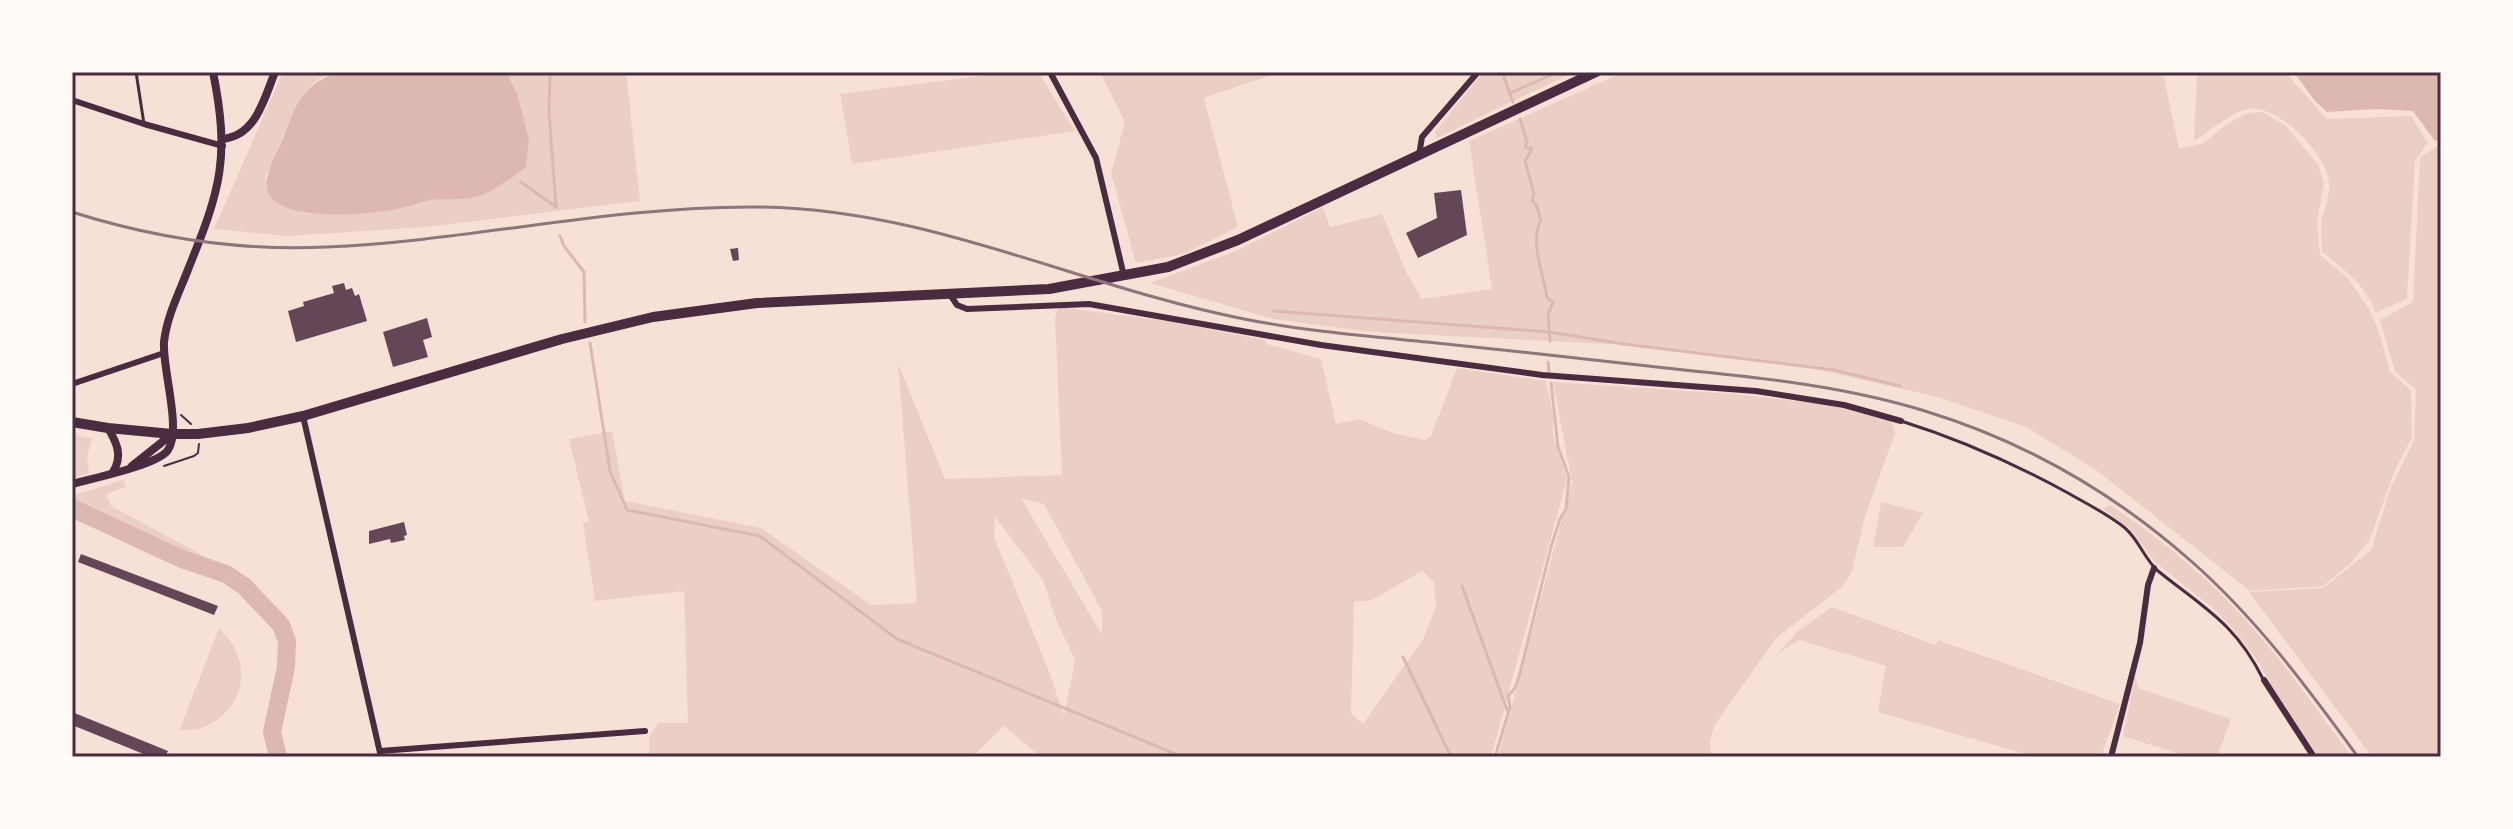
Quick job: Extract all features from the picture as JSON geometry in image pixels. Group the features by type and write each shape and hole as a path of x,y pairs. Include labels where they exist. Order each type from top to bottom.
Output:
{"main road":[{"path":"72,422 172,434 248,428 303,416 562,339 653,317 757,303 1049,289 1168,267 1202,256 1596,72"}],"street":[{"path":"72,484 131,467 172,434 172,407 164,353 170,315 216,197 222,142 213,72"},
{"path":"72,100 144,124 222,142 249,128 275,72"},
{"path":"1050,72 1096,158 1124,276"},
{"path":"1419,155 1422,137 1478,72"},
{"path":"949,293 957,305 967,309 1089,304 1321,345 1542,375 1756,391 1844,405 1901,421"},
{"path":"72,384 164,353"},
{"path":"303,416 380,754 645,731"},
{"path":"108,428 118,452 118,463 113,472"},
{"path":"2111,757 2140,643 2148,585 2154,568"},
{"path":"2264,680 2314,757"}],"lane":[{"path":"136,72 144,124"},
{"path":"1901,421 1945,435 2038,476 2097,509 2125,529 2141,546 2154,568 2226,624 2264,680"}],"shaded area":[{"path":"283,72 339,72 322,77 311,86 288,123 265,178 281,206 307,214 356,213 408,207 425,200 477,197 517,93 506,72 626,72 640,201 426,227 287,236 214,229"},
{"path":"339,72 506,72 517,93 529,140 526,167 498,187 473,198 430,200 392,210 334,215 295,211 280,205 267,189 268,173 294,112 310,88"},
{"path":"1011,72 1038,72 1075,131 852,164 840,94"},
{"path":"1100,72 1280,72 1204,98 1238,227 1184,254 1136,263 1111,173 1125,122"},
{"path":"1483,72 1574,72 1437,138 1435,132"},
{"path":"1624,72 2163,72 2179,149 2204,143 2227,124 2248,113 2262,112 2285,125 2318,164 2324,183 2317,222 2320,255 2347,277 2371,312 2390,372 2411,390 2412,437 2395,470 2370,539 2352,562 2323,586 2250,591 2096,470 2026,427 1938,397 1797,365 1609,344 1371,332 1273,319 1150,283 1238,250 1323,207 1330,227 1382,214 1407,274 1422,299 1492,289 1469,141"},
{"path":"2197,72 2285,72 2327,119 2411,116 2428,143 2415,161 2407,299 2375,313 2361,286 2322,252 2321,227 2329,190 2327,172 2311,146 2286,123 2260,109 2248,109 2227,118 2194,141"},
{"path":"2294,72 2441,72 2441,137 2435,141 2413,111 2376,109 2327,112"},
{"path":"2441,144 2441,757 2372,757 2249,592 2323,588 2371,550 2391,487 2414,440 2416,390 2395,371 2380,320 2413,302 2420,157"},
{"path":"1058,307 1167,321 1265,340 1267,344 1321,359 1336,424 1359,419 1393,433 1424,440 1431,436 1457,368 1546,381 1553,414 1553,436 1567,479 1491,757 1041,757 1004,726 972,757 649,757 649,738 658,723 688,723 684,591 595,601 583,522 589,522 569,439 612,431 625,501 761,528 871,605 917,603 898,363 945,479 1062,475 1055,318","holes":["1021,498 1044,504 1102,611 1102,635","995,517 1043,580 1055,617 1075,660 1064,716 994,537","1422,571 1434,582 1436,607 1423,639 1363,724 1351,713 1354,601 1370,601"]},
{"path":"1553,382 1734,394 1829,405 1892,421 1895,433 1865,516 1852,571 1843,586 1776,638 1714,726 1710,742 1711,757 1498,757 1572,482"},
{"path":"72,434 92,439 87,456 89,473 72,478"},
{"path":"123,480 126,487 106,494 111,506 245,582 279,617 278,627 225,580 72,509 72,496"},
{"path":"1881,502 1923,513 1903,547 1873,547"},
{"path":"2110,505 2169,548 2225,598 2283,664 2352,757 2319,757 2274,692 2260,664 2233,629 2214,609 2155,562 2130,529 2103,509"},
{"path":"1832,607 1936,645 1938,640 2120,704 2101,757 2037,757 1878,712 1886,666 1800,640 1778,653 1797,632"},
{"path":"219,628 237,653 241,679 238,692 223,715 210,724 195,730 180,729"},
{"path":"2135,676 2138,688 2231,719 2217,757 2189,757 2123,736"}],"building":[{"path":"1461,190 1467,235 1418,258 1406,233 1437,218 1434,193"},
{"path":"738,248 739,260 733,261 730,249"},
{"path":"344,283 346,290 352,288 355,296 359,294 367,321 296,342 288,311 304,306 303,302 334,293 332,286"},
{"path":"427,318 432,337 423,340 428,357 393,367 383,332"},
{"path":"404,522 405,540 391,543 390,539 369,544 369,531"},
{"path":"81,554 218,606 214,615 78,562"},
{"path":"72,712 168,751 165,757 151,757 72,725"}],"waterway":[{"path":"550,72 549,111 556,207"},
{"path":"1502,72 1513,102"},
{"path":"1510,93 1558,72"},
{"path":"1520,119 1527,142 1525,147 1532,149 1525,161 1534,194 1532,201 1541,220 1536,238 1538,258 1547,298 1553,302 1548,315 1550,341"},
{"path":"521,182 556,207"},
{"path":"560,236 584,272 585,322"},
{"path":"1274,311 1549,332 1834,370 1900,386"},
{"path":"590,343 610,471 627,510 760,536 897,639 1183,757"},
{"path":"1548,362 1549,371"},
{"path":"1495,757 1510,707 1508,696 1515,688 1520,673 1551,547 1566,509 1569,477 1558,447 1551,383"},
{"path":"72,508 182,559 226,574 244,586 281,625 287,641 286,667 272,732 278,757"},
{"path":"1462,586 1507,710"},
{"path":"1403,657 1451,757"}],"railway":[{"path":"72,212 166,236 230,245 294,248 380,244 701,208 819,211 882,220 943,234 1182,305 1244,319 1335,333 1775,380 1896,403 1961,423 2032,454 2131,513 2191,561 2237,606 2300,679 2358,757"}]}
